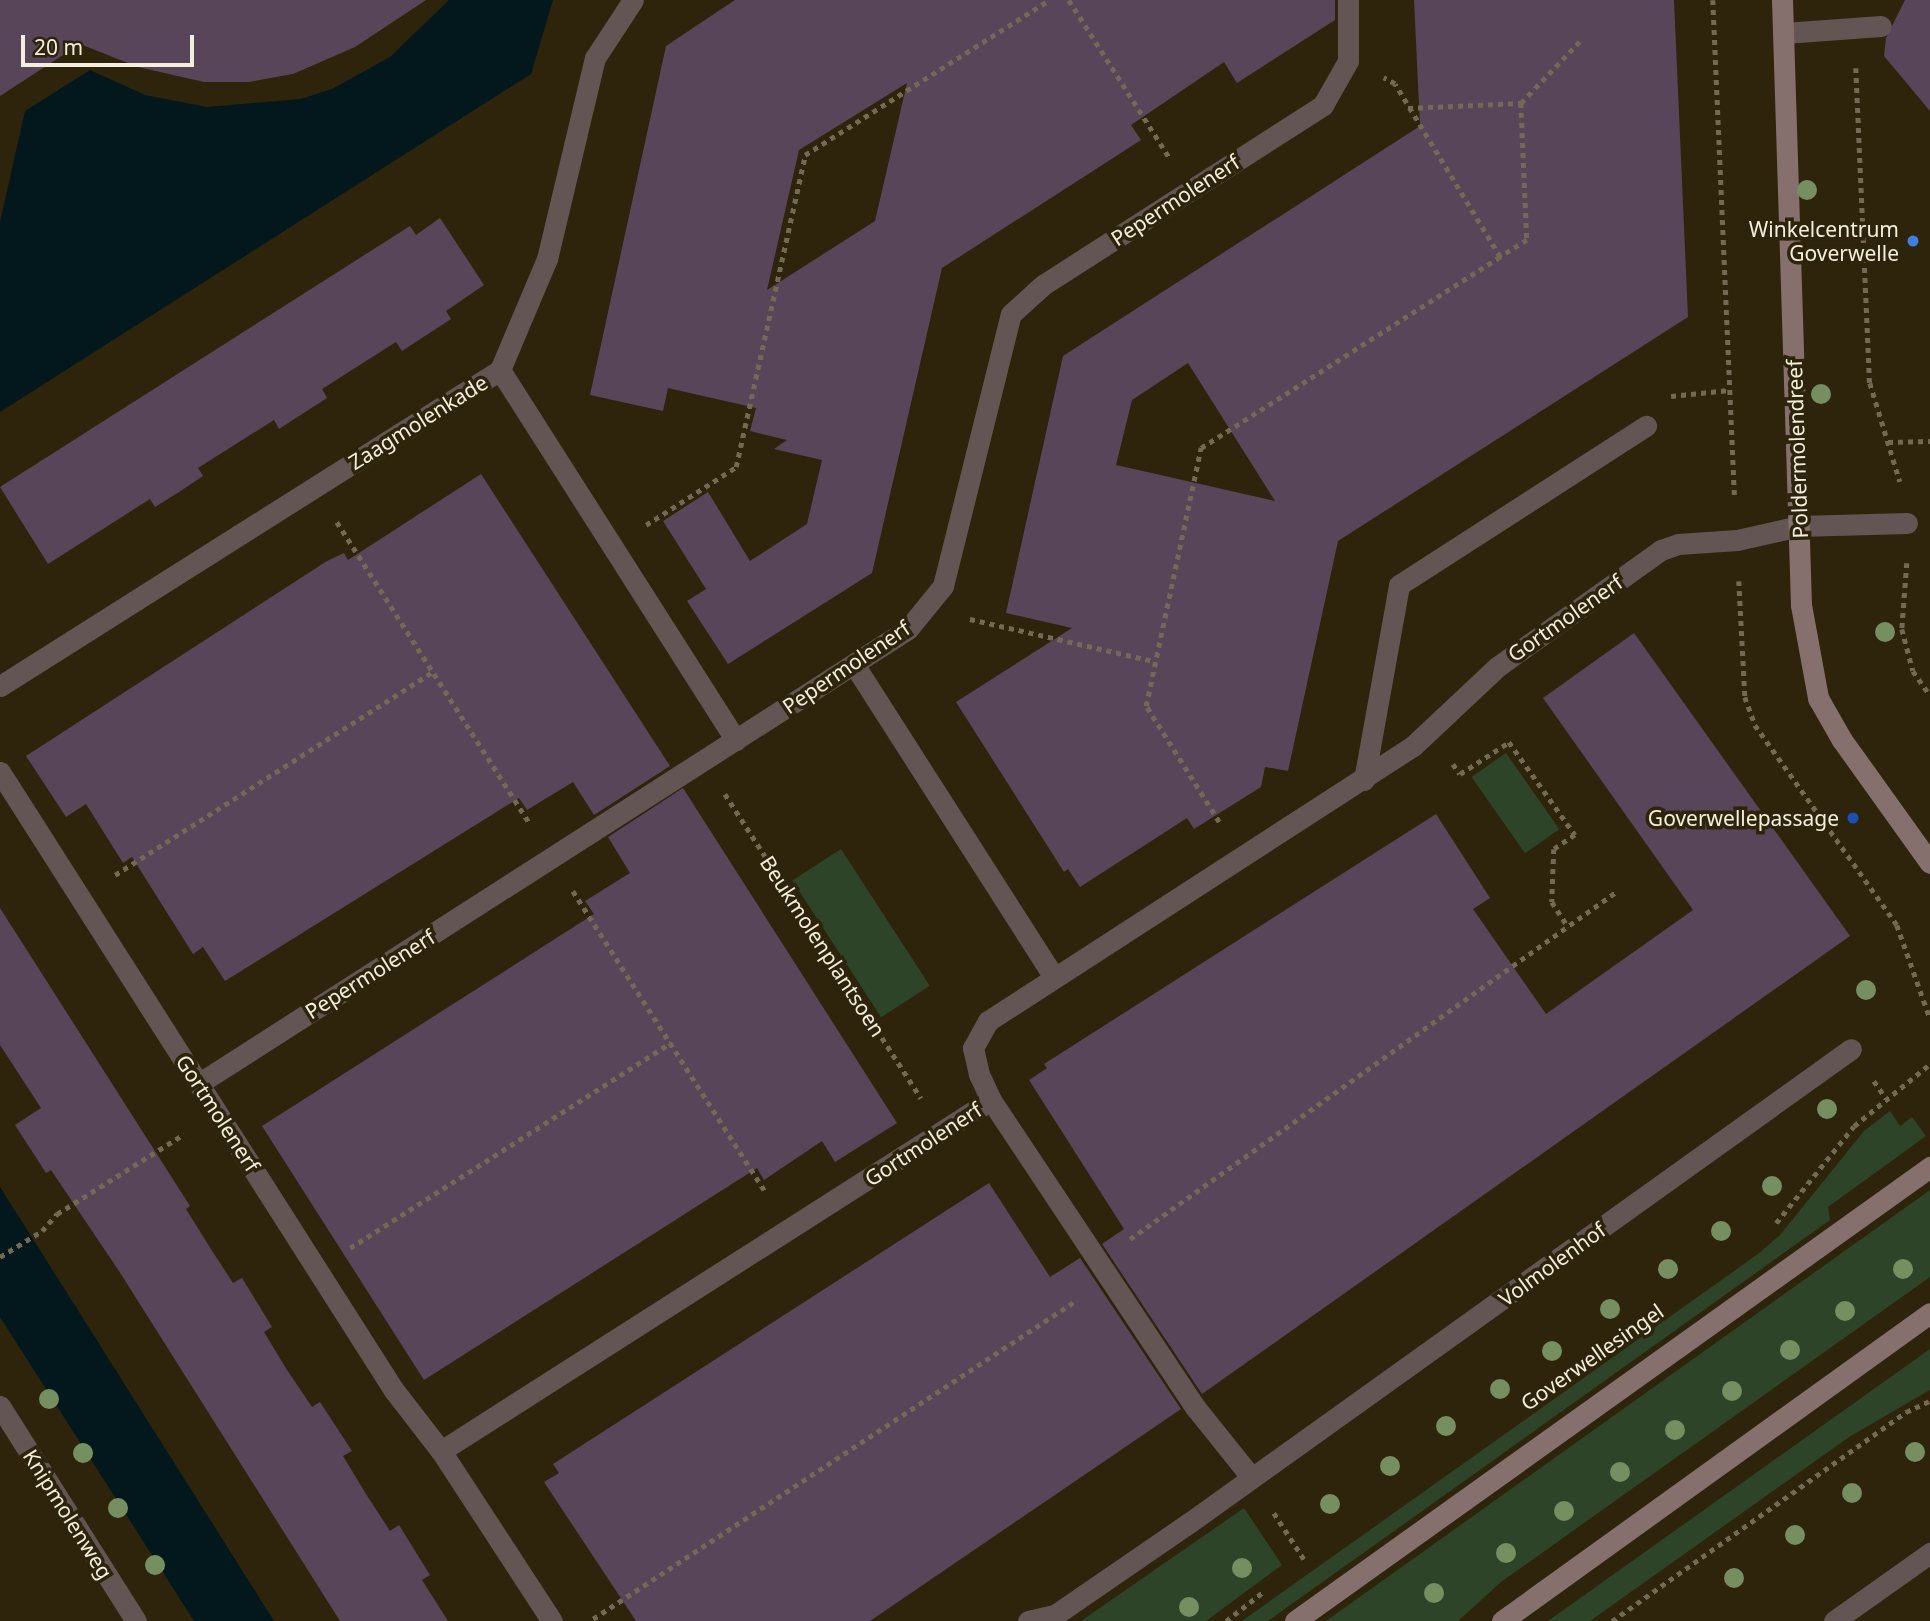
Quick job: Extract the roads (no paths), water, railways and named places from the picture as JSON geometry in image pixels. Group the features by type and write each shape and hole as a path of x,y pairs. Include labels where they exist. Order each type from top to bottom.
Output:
{"main road":[{"name":"Poldermolendreef","path":"1782,0 1801,606 1818,698 1842,740 1930,863"},
{"name":"Goverwellesingel","path":"1295,1621 1930,1167"},
{"path":"1502,1621 1930,1313"}],"street":[{"name":"Zaagmolenkade","path":"0,686 500,370 547,259 595,58 633,0"},
{"name":"Pepermolenerf","path":"198,1084 855,666 908,629 933,603 943,586 1010,314 1043,285 1323,105 1348,61 1348,0"},
{"path":"1784,33 1881,26"},
{"path":"500,370 736,740"},
{"path":"1364,780 1399,585 1647,426"},
{"name":"Gortmolenerf","path":"441,1451 991,1100 979,1074 973,1048 988,1021 1053,976 1364,780 1430,729 1497,667 1661,550 1678,544 1737,540 1799,526 1907,523"},
{"path":"855,666 1053,976"},
{"name":"Gortmolenerf","path":"0,772 393,1389 441,1451 552,1621"},
{"name":"Volmolenhof","path":"1028,1621 1055,1615 1851,1049"},
{"path":"991,1100 1195,1407 1251,1477"},
{"name":"Knipmolenweg","path":"0,1406 136,1621"},
{"path":"1835,1621 1930,1553"}],"water":[{"path":"449,0 553,0 531,74 0,412 0,222 25,111 90,70 145,95 207,107 301,99 332,89 390,57"},
{"path":"0,1187 274,1621 194,1621 0,1317"}],"place":[{"name":"Winkelcentrum Goverwelle","path":"1913,241"},
{"name":"Goverwellepassage","path":"1853,818"}]}
